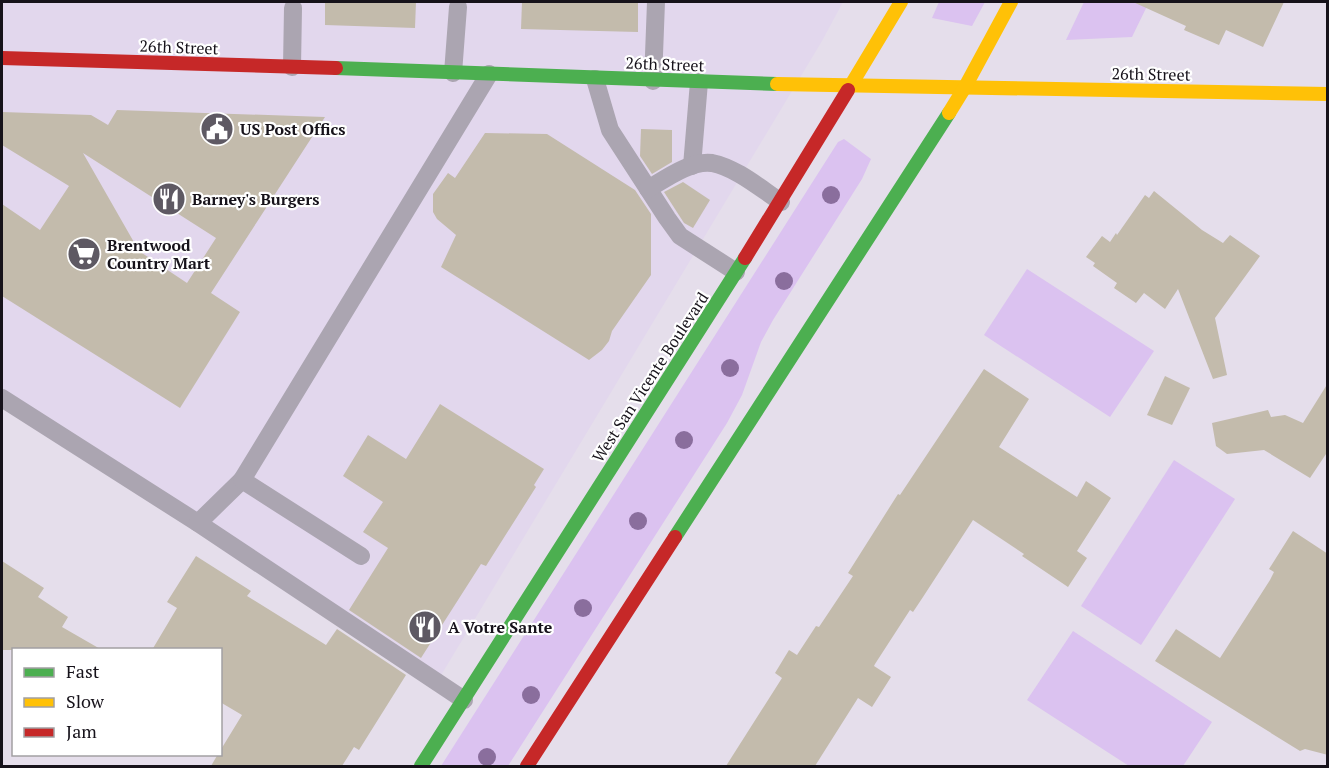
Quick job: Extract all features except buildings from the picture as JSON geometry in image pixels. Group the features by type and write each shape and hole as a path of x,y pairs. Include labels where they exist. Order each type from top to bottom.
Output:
{"main road":[{"name":"West San Vicente Boulevard","path":"421,766 781,202 901,2"},
{"path":"527,766 965,87 1011,2"},
{"name":"26th Street","path":"2,58 652,81 1328,94"}],"lane":[{"path":"652,81 656,2"},
{"path":"453,73 458,7"},
{"path":"292,67 293,8"},
{"path":"193,520 242,480 489,74"},
{"path":"595,79 610,130 680,236 736,272"},
{"path":"692,166 699,82"},
{"path":"648,189 692,166 711,163 730,170 781,202"},
{"path":"2,398 193,520 464,700"},
{"path":"242,480 361,556"}],"shaded area":[{"path":"2,2 843,2 822,41 437,682 2,406"},
{"path":"939,2 985,2 972,26 932,18"},
{"path":"1084,2 1149,2 1132,37 1066,40"},
{"path":"844,139 871,159 862,179 773,320 761,342 742,395 727,423 508,766 441,766 838,142"},
{"path":"1027,269 1154,351 1110,417 984,335"},
{"path":"1174,460 1235,499 1141,645 1081,606"},
{"path":"1073,631 1212,722 1183,766 1129,766 1027,700"}],"traffic: fast":[{"path":"336,68 777,84"},
{"path":"675,537 949,113"},
{"path":"421,766 745,258"}],"traffic: slow":[{"path":"848,90 901,2"},
{"path":"949,113 1011,2"},
{"path":"777,84 1328,94"}],"traffic: jam":[{"path":"2,58 336,68"},
{"path":"745,258 848,90"},
{"path":"527,766 675,537"}],"place":[{"name":"US Post Offics","path":"217,129"},
{"name":"Barney's Burgers","path":"169,199"},
{"name":"Brentwood Country Mart","path":"84,254"},
{"name":"A Votre Sante","path":"425,627"}]}
